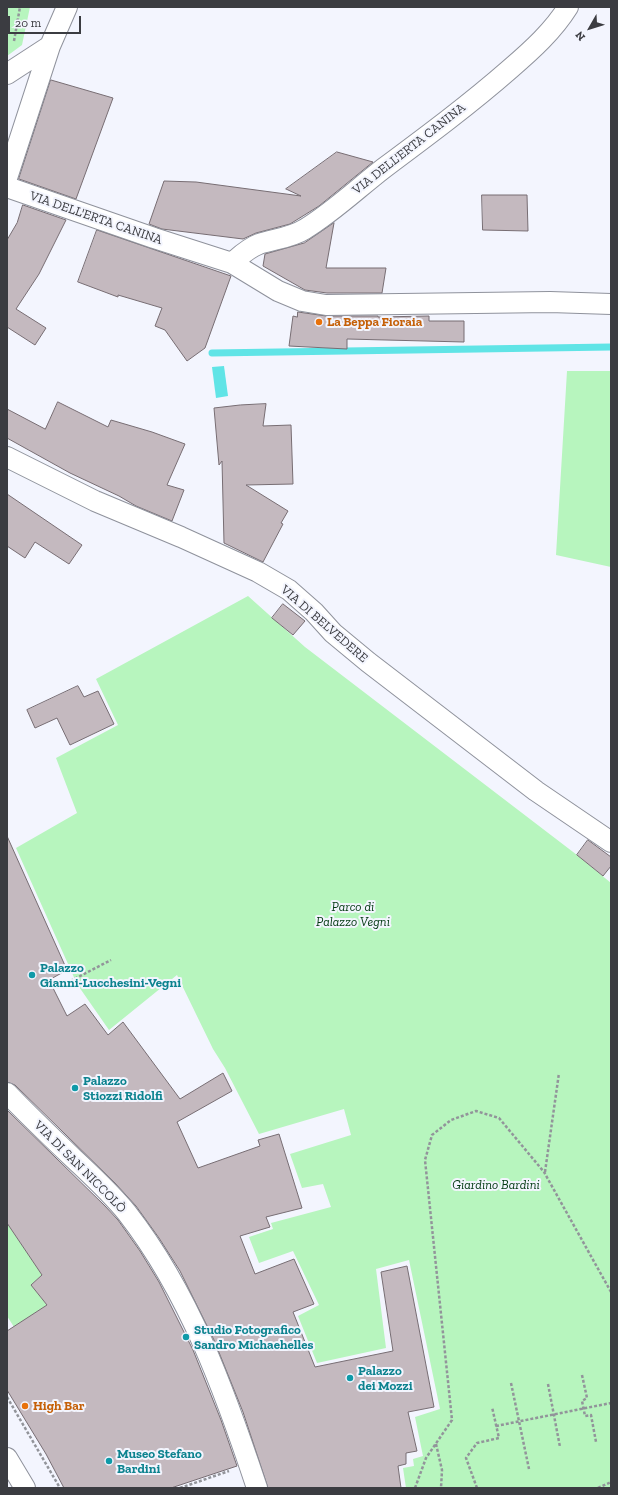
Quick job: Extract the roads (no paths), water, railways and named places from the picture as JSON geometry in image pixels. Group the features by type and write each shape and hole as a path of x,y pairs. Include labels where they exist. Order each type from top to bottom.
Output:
{"street":[{"path":"7,178 50,46 67,7"},
{"name":"VIA DELL'ERTA CANINA","path":"232,263 244,252 258,244 301,232 318,221 493,84 534,48 561,18 568,7"},
{"path":"7,74 50,46"},
{"name":"VIA DELL'ERTA CANINA","path":"7,187 147,236 232,263 278,291 302,301 326,305 550,302 611,304"},
{"name":"VIA DI BELVEDERE","path":"7,457 95,501 182,537 258,572 289,590 314,612 333,632 368,662 536,791 611,842"},
{"name":"VIA DI SAN NICCOLÒ","path":"7,1093 103,1186 127,1213 161,1263 190,1316 210,1359 223,1391 252,1487"},
{"path":"7,1458 25,1488"}],"water":[{"path":"224,366 228,396 216,398 212,367"}],"waterway":[{"path":"212,353 611,347"}],"place":[{"name":"La Beppa Fioraia","path":"319,322"},
{"name":"Palazzo Gianni-Lucchesini-Vegni","path":"32,975"},
{"name":"Palazzo Stiozzi Ridolfi","path":"75,1088"},
{"name":"Studio Fotografico Sandro Michaehelles","path":"186,1337"},
{"name":"Palazzo dei Mozzi","path":"350,1378"},
{"name":"High Bar","path":"25,1406"},
{"name":"Museo Stefano Bardini","path":"109,1461"}],"park label":[{"name":"Parco di Palazzo Vegni","path":"353,914"},
{"name":"Giardino Bardini","path":"496,1185"}]}
